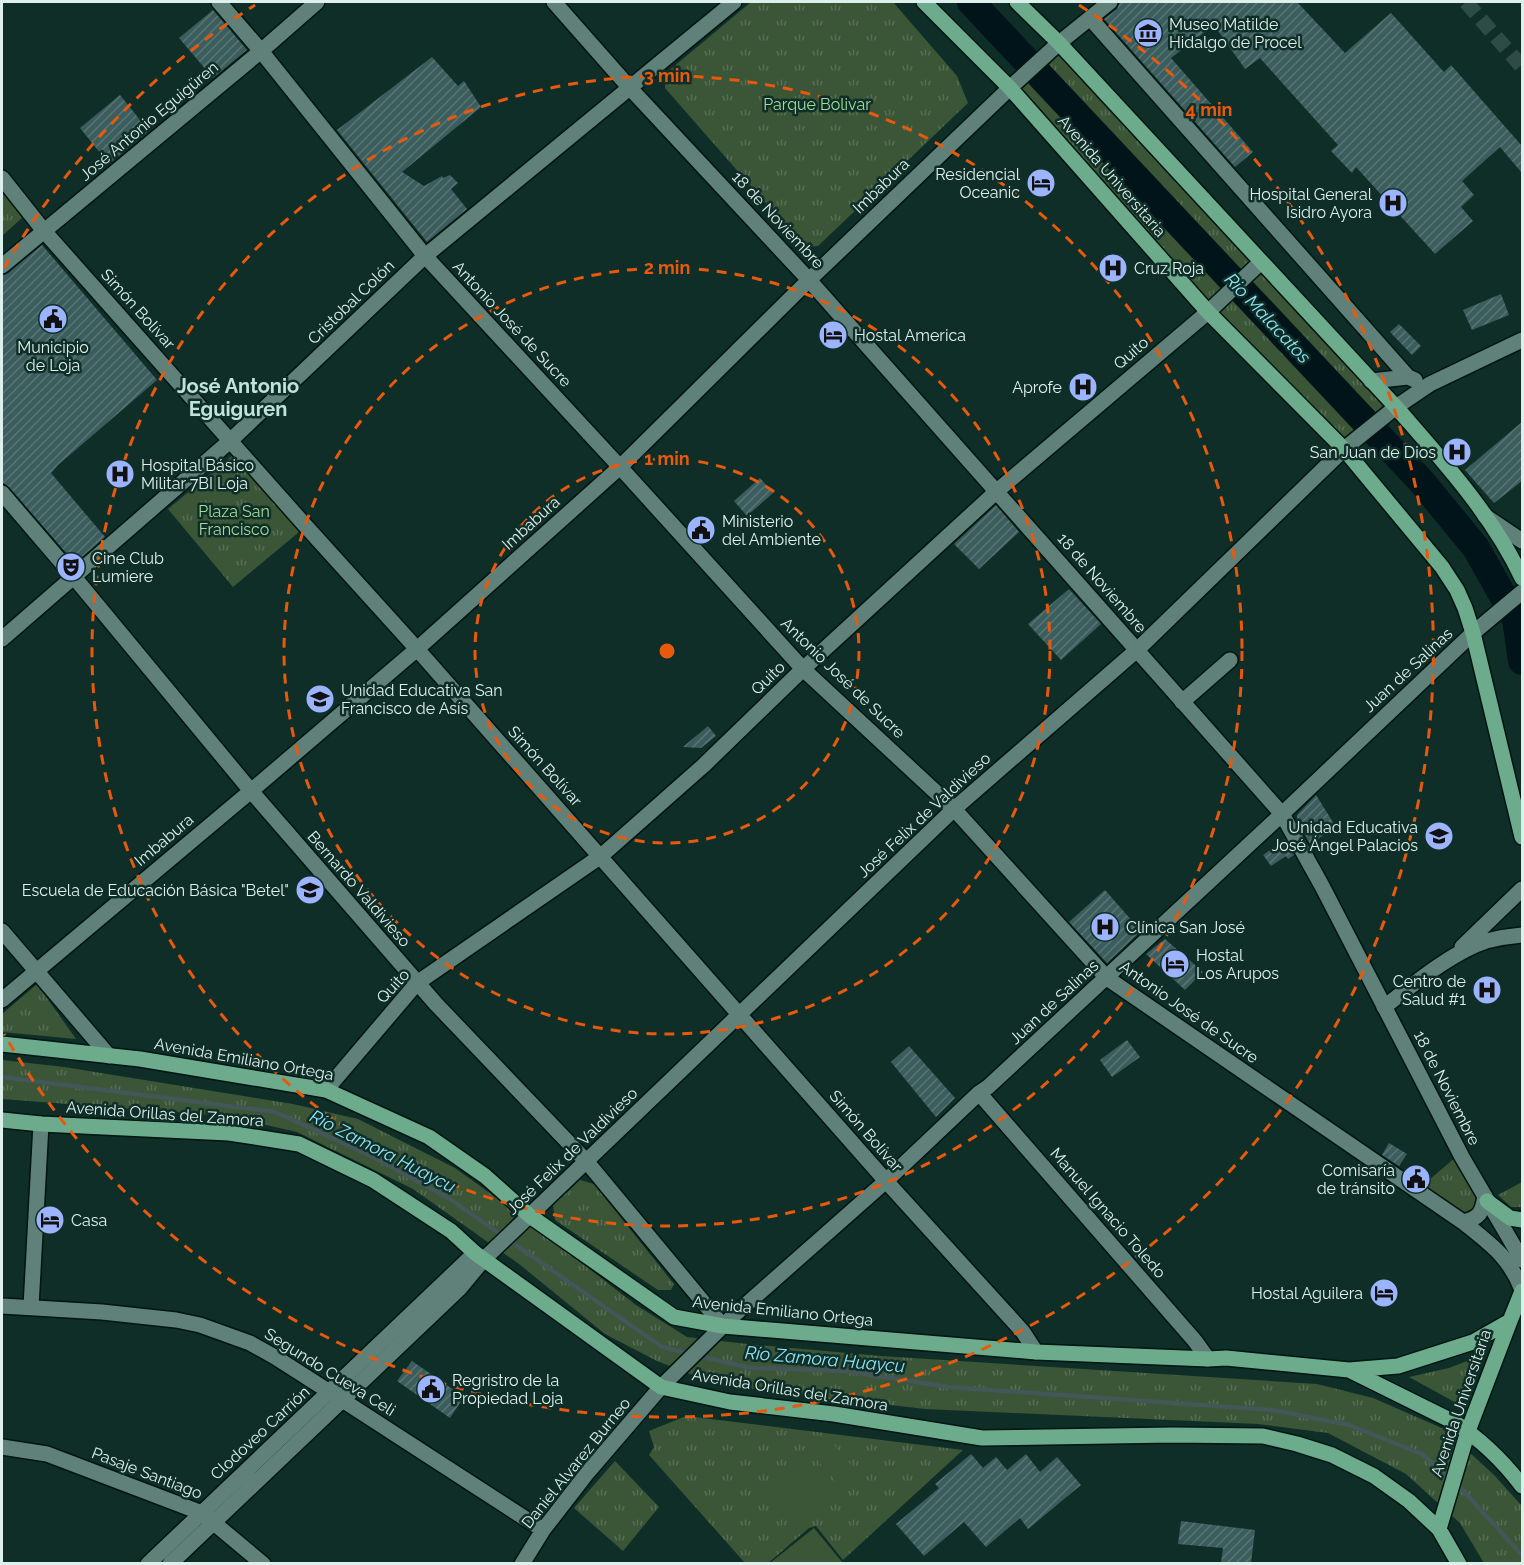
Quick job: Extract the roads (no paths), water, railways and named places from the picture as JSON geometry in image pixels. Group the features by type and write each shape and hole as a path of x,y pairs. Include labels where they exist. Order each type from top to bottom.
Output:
{"main road":[{"name":"Avenida Universitaria","path":"924,2 1012,87 1211,309 1347,447 1442,567 1478,629 1522,837"},
{"path":"1017,2 1257,265 1371,381 1439,456 1512,556 1522,578"},
{"name":"Avenida Emiliano Ortega","path":"2,1044 140,1059 327,1090 429,1137 485,1176 530,1216 674,1317 723,1326 1036,1352 1226,1358 1349,1370 1468,1431 1480,1440 1522,1486"},
{"name":"Avenida Orillas del Zamora","path":"2,1120 229,1133 299,1144 373,1180 451,1231 480,1256 661,1387 730,1402 834,1414 982,1438 1172,1435 1263,1437 1306,1447 1332,1455 1374,1476 1409,1501 1439,1529 1459,1563"},
{"path":"1486,1198 1510,1218 1522,1220"},
{"name":"Avenida Universitaria","path":"1439,1529 1468,1431 1522,1291"},
{"path":"1349,1370 1398,1366 1473,1342 1510,1321"}],"street":[{"name":"Antonio José de Sucre","path":"219,2 425,256 621,467 803,669 954,809 1107,978 1463,1222 1501,1253 1516,1274 1522,1291"},
{"name":"José Antonio Eguigüren","path":"2,266 317,2"},
{"name":"18 de Noviembre","path":"554,2 629,87 809,280 1282,814 1322,886 1462,1157 1522,1260"},
{"name":"Cristobal Colón","path":"2,639 230,441 425,256 734,2"},
{"name":"Imbabura","path":"2,1000 417,650 621,467 809,280 1056,45 1110,2"},
{"path":"1090,18 1408,377"},
{"name":"Simón Bolívar","path":"2,178 44,231 601,856 886,1181 1023,1332 1036,1352"},
{"name":"Quito","path":"327,1090 417,983 601,856 703,766 803,669 997,491 1211,309 1257,265"},
{"name":"José Felix de Valdivieso","path":"480,1256 530,1216 954,809 1137,650 1347,447 1394,409 1430,384 1522,340"},
{"path":"1371,381 1408,377 1430,384"},
{"name":"Bernardo Valdivieso","path":"2,493 251,791 417,983 587,1162 723,1326"},
{"path":"1484,515 1522,541"},
{"name":"Juan de Salinas","path":"661,1387 723,1326 886,1181 978,1093 988,1087 1107,978 1478,629 1521,594"},
{"path":"1182,702 1230,660"},
{"path":"1449,960 1522,889"},
{"path":"2,931 109,1056"},
{"path":"1384,1007 1466,950 1485,942 1522,935"},
{"name":"Manuel Ignacio Toledo","path":"978,1093 1195,1341 1208,1359"},
{"path":"31,1307 41,1124"},
{"path":"1463,1222 1479,1216 1486,1198"},
{"name":"Clodoveo Carrión","path":"148,1563 207,1518 480,1256"},
{"name":"Segundo Cueva Celi","path":"2,1306 176,1320 200,1325 250,1343 543,1530"},
{"name":"Daniel Alvarez Burneo","path":"522,1563 543,1530 588,1472 661,1387"},
{"name":"Pasaje Santiago","path":"2,1447 47,1454 207,1518 263,1563"},
{"name":"Clodoveo Carrión","path":"170,1563 207,1518"}],"waterway":[{"name":"Rio Malacatos","path":"971,2 1422,482 1476,548 1516,619 1522,661"},
{"name":"Río Zamora Huaycu","path":"2,1077 275,1112 371,1156 450,1199 662,1347 691,1354"},
{"name":"Río Zamora Huaycu","path":"699,1356 751,1368 846,1371 948,1387 1273,1410 1349,1425 1422,1454 1451,1479"},
{"name":"Río Zamora Huaycu","path":"1457,1484 1522,1555"}],"tunnel":[{"path":"1466,2 1522,67"}],"place":[{"name":"Museo Matilde Hidalgo de Procel","path":"1148,33"},
{"name":"Residencial Oceanic","path":"1041,183"},
{"name":"Hospital General Isidro Ayora","path":"1393,203"},
{"name":"Cruz Roja","path":"1113,268"},
{"name":"Municipio de Loja","path":"53,319"},
{"name":"Hostal America","path":"833,335"},
{"name":"Aprofe","path":"1083,387"},
{"name":"San Juan de Dios","path":"1457,452"},
{"name":"Hospital Básico Militar 7BI Loja","path":"120,474"},
{"name":"Ministerio del Ambiente","path":"701,530"},
{"name":"Cine Club Lumiere","path":"71,567"},
{"name":"Unidad Educativa San Francisco de Asís","path":"320,699"},
{"name":"Unidad Educativa José Ángel Palacios","path":"1439,836"},
{"name":"Escuela de Educación Básica \"Betel\"","path":"310,890"},
{"name":"Clínica San José","path":"1105,927"},
{"name":"Hostal Los Arupos","path":"1175,964"},
{"name":"Centro de Salud #1","path":"1487,990"},
{"name":"Comisaría de tránsito","path":"1416,1179"},
{"name":"Casa","path":"50,1220"},
{"name":"Hostal Aguilera","path":"1384,1293"},
{"name":"Regristro de la Propiedad Loja","path":"431,1389"}],"district":[{"name":"José Antonio Eguiguren","path":"238,398"}],"park label":[{"name":"Parque Bolivar","path":"817,104"},
{"name":"Plaza San Francisco","path":"234,520"}]}
